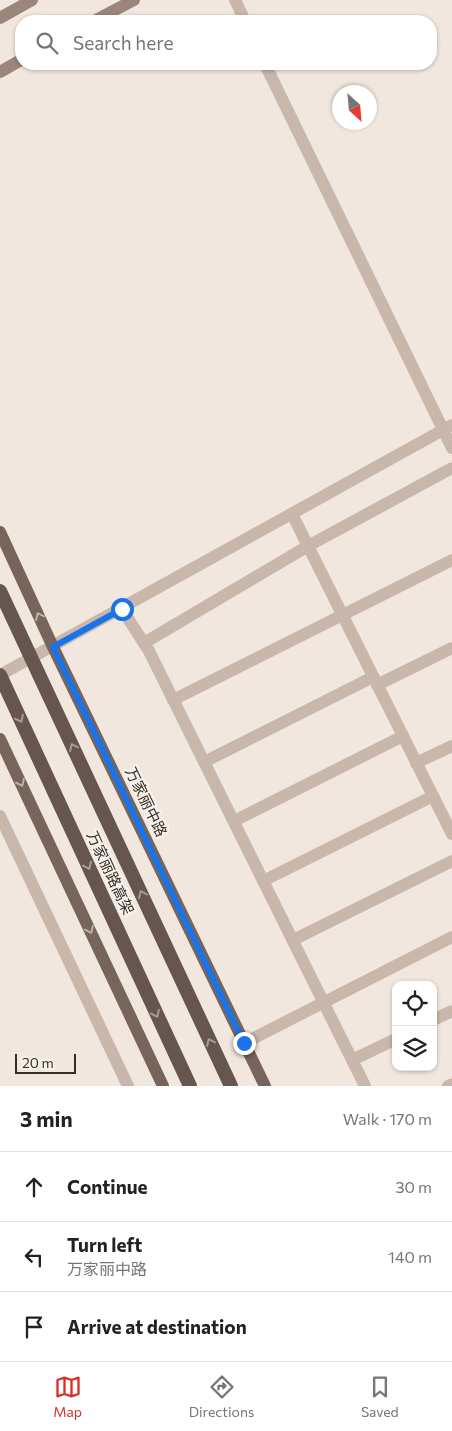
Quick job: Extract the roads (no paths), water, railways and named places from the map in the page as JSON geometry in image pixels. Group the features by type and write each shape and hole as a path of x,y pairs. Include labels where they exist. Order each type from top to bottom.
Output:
{"highway":[{"name":"万家丽路高架","path":"0,591 231,1086"},
{"name":"万家丽路高架","path":"0,675 190,1086"}],"main road":[{"path":"0,18 32,0"},
{"path":"105,15 134,0"},
{"path":"0,72 15,63"},
{"name":"万家丽中路","path":"0,532 53,647 265,1086"},
{"path":"0,739 163,1086"}],"street":[{"path":"234,0 242,15"},
{"path":"269,70 448,427 452,448"},
{"path":"0,675 448,427"},
{"path":"144,643 308,546 452,468"},
{"path":"292,514 452,834"},
{"path":"173,700 452,560"},
{"path":"122,609 144,643 365,1086"},
{"path":"204,762 375,681 452,648"},
{"path":"234,821 403,736"},
{"path":"416,763 452,746"},
{"path":"263,881 433,796"},
{"path":"0,816 128,1086"},
{"path":"293,940 452,861"},
{"path":"244,1043 452,937"},
{"path":"437,1018 452,1011"},
{"path":"352,1060 392,1040"},
{"path":"448,1086 452,1084"}]}
